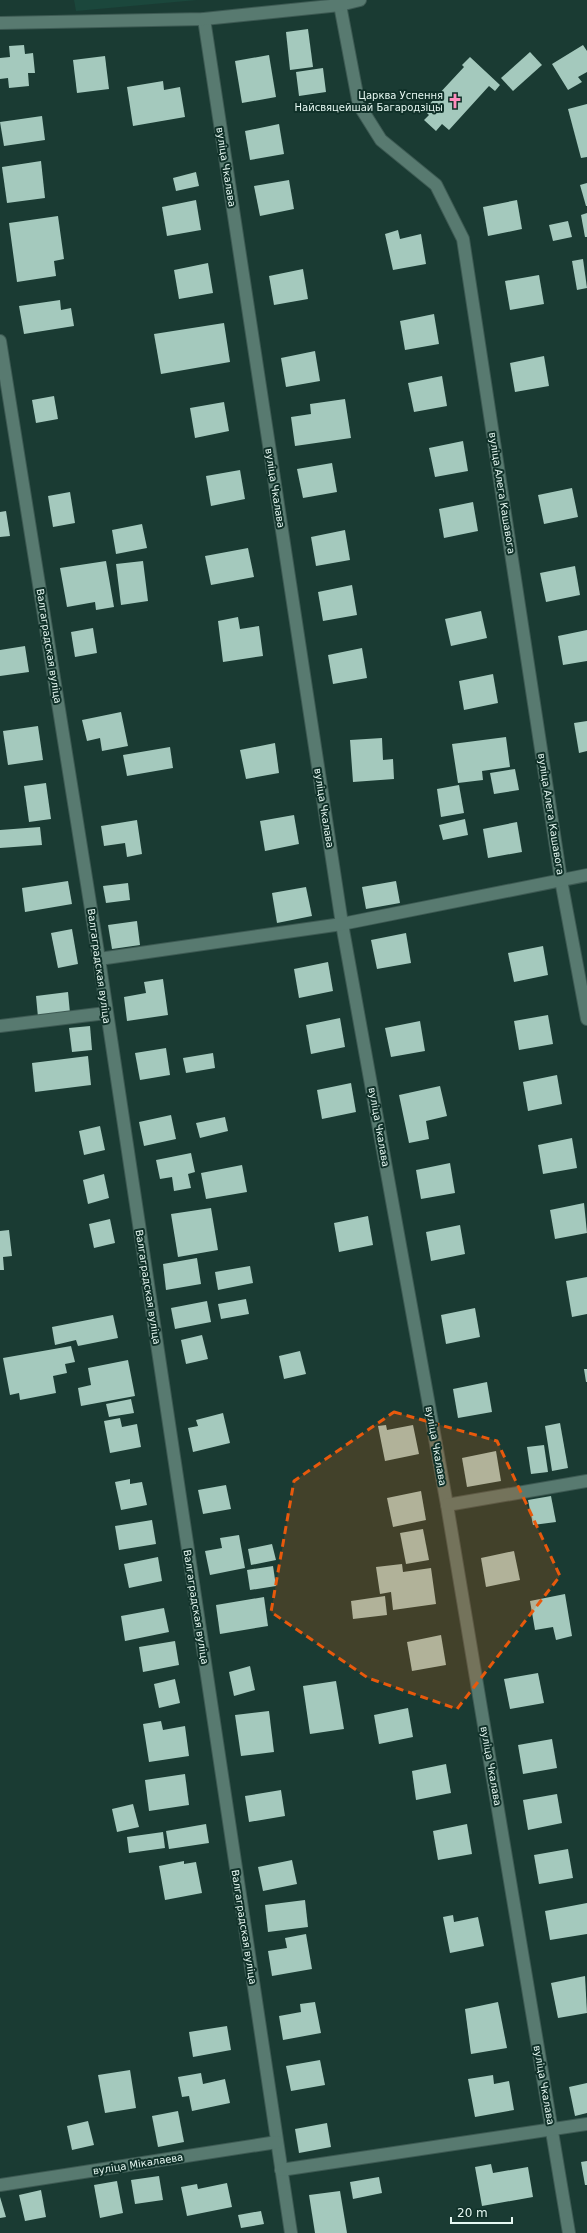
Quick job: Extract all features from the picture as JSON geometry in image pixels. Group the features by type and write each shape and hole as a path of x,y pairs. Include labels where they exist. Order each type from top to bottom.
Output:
{"street":[{"path":"0,23 204,19 340,5 360,0"},
{"name":"вуліца Алега Кашавога","path":"340,5 359,106 381,140 436,184 463,239 561,880 587,1019"},
{"name":"вуліца Чкалава","path":"204,19 342,924 447,1505 569,2233"},
{"name":"Валгаградская вуліца","path":"0,341 99,959 291,2233"},
{"path":"99,959 342,924 587,875"},
{"path":"0,1026 106,1013"},
{"path":"447,1505 587,1481"},
{"path":"281,2170 587,2124"},
{"name":"вуліца Мікалаева","path":"0,2185 277,2142"}],"highlighted area":[{"path":"394,1412 497,1441 560,1576 457,1709 368,1678 271,1612 294,1481"}],"shaded area":[{"path":"74,0 197,0 76,11"}],"building":[{"path":"308,29 313,67 290,70 286,32"},
{"path":"24,45 25,54 33,53 35,73 28,73 29,86 9,88 8,78 0,79 0,58 10,57 9,46"},
{"path":"583,45 587,51 587,72 578,77 582,82 568,90 552,64"},
{"path":"530,52 542,65 513,91 501,78"},
{"path":"269,55 276,97 242,103 235,61"},
{"path":"105,56 109,89 77,93 73,60"},
{"name":"Царква Успення Найсвяцейшай Багародзіцы","path":"470,57 500,85 495,91 489,86 449,130 442,124 436,131 424,120 429,115 424,110 464,67 462,65"},
{"path":"323,68 326,92 299,96 296,72"},
{"path":"163,81 164,90 180,87 185,117 133,126 127,87"},
{"path":"587,104 587,157 581,158 568,109"},
{"path":"42,116 45,140 4,146 0,122"},
{"path":"279,124 284,154 250,160 245,131"},
{"path":"41,161 45,198 7,203 2,167"},
{"path":"196,172 199,186 176,191 173,178"},
{"path":"289,180 294,209 260,216 254,186"},
{"path":"587,183 587,206 586,206 580,185"},
{"path":"196,200 201,230 167,236 162,207"},
{"path":"517,200 522,229 488,236 483,207"},
{"path":"587,213 587,237 585,237 581,215"},
{"path":"58,216 64,259 54,261 56,276 17,282 9,223"},
{"path":"568,221 572,237 553,241 549,225"},
{"path":"398,230 400,239 421,234 426,264 393,270 385,234"},
{"path":"583,259 587,288 577,290 572,261"},
{"path":"208,263 213,293 179,299 174,270"},
{"path":"303,269 308,299 274,305 269,276"},
{"path":"539,275 544,304 510,310 505,281"},
{"path":"60,300 61,310 71,308 74,326 24,334 19,306"},
{"path":"434,314 439,344 405,350 400,321"},
{"path":"224,323 230,362 161,374 154,334"},
{"path":"315,351 320,381 286,387 281,358"},
{"path":"544,356 549,386 515,392 510,363"},
{"path":"442,376 447,406 414,412 408,383"},
{"path":"54,396 58,419 36,423 32,400"},
{"path":"345,399 351,438 295,446 291,417 311,414 310,404"},
{"path":"224,402 229,431 195,438 190,408"},
{"path":"463,441 468,471 435,477 429,448"},
{"path":"332,463 337,492 303,498 297,469"},
{"path":"240,470 245,499 211,506 206,476"},
{"path":"572,488 578,517 544,524 538,495"},
{"path":"70,492 75,523 53,527 48,496"},
{"path":"473,502 478,531 444,538 439,509"},
{"path":"6,511 10,536 0,537 0,512"},
{"path":"142,524 147,548 116,554 112,530"},
{"path":"345,530 350,560 316,566 311,537"},
{"path":"248,548 254,577 211,585 205,556"},
{"path":"106,561 114,607 96,610 95,602 67,607 60,568"},
{"path":"143,561 148,601 121,605 116,564"},
{"path":"575,566 580,595 546,602 540,573"},
{"path":"352,585 357,615 323,621 318,592"},
{"path":"481,611 487,638 451,646 445,619"},
{"path":"238,617 240,629 259,626 263,656 223,662 218,621"},
{"path":"93,628 97,653 75,657 71,632"},
{"path":"587,630 587,661 563,665 558,636"},
{"path":"25,646 29,672 0,676 0,650"},
{"path":"362,648 367,678 333,684 328,655"},
{"path":"493,674 498,703 464,710 459,681"},
{"path":"121,712 128,746 102,751 100,738 87,741 82,720"},
{"path":"587,721 587,751 579,753 574,723"},
{"path":"38,726 43,760 8,765 3,731"},
{"path":"506,737 510,767 482,771 483,780 458,783 452,744"},
{"path":"382,738 383,760 393,759 394,779 353,782 350,740"},
{"path":"275,743 279,773 246,779 240,750"},
{"path":"170,747 173,768 127,776 123,755"},
{"path":"515,769 519,790 494,794 490,773"},
{"path":"46,783 51,819 29,822 24,786"},
{"path":"459,785 464,813 441,817 437,789"},
{"path":"294,815 299,844 265,851 260,821"},
{"path":"465,819 468,835 443,840 439,825"},
{"path":"137,820 142,854 127,857 125,843 104,846 101,826"},
{"path":"517,822 522,852 488,858 483,829"},
{"path":"40,827 42,845 0,848 0,830"},
{"path":"68,881 72,904 25,912 22,888"},
{"path":"396,881 400,903 366,909 362,887"},
{"path":"128,883 130,900 106,903 103,886"},
{"path":"306,887 312,916 277,923 272,893"},
{"path":"137,921 140,945 112,949 108,925"},
{"path":"72,929 78,964 58,968 51,933"},
{"path":"406,933 411,963 377,969 371,940"},
{"path":"543,946 548,975 514,982 508,953"},
{"path":"328,962 333,991 299,998 294,969"},
{"path":"163,979 168,1015 127,1021 124,997 146,993 144,982"},
{"path":"68,992 70,1013 38,1017 36,996"},
{"path":"548,1015 553,1044 519,1050 514,1021"},
{"path":"340,1018 345,1047 311,1054 306,1025"},
{"path":"420,1021 425,1051 391,1057 385,1028"},
{"path":"90,1026 92,1050 72,1052 69,1028"},
{"path":"166,1048 170,1075 140,1080 135,1053"},
{"path":"213,1053 215,1068 186,1073 183,1058"},
{"path":"88,1056 91,1085 35,1092 32,1063"},
{"path":"557,1075 562,1104 528,1111 523,1082"},
{"path":"351,1083 356,1112 322,1119 317,1090"},
{"path":"440,1086 447,1116 426,1121 429,1139 409,1143 399,1095"},
{"path":"171,1115 176,1139 144,1146 139,1122"},
{"path":"225,1117 228,1131 200,1138 196,1123"},
{"path":"100,1126 105,1150 84,1155 79,1131"},
{"path":"572,1138 577,1168 543,1174 538,1145"},
{"path":"191,1153 195,1172 188,1174 191,1188 174,1191 172,1177 160,1179 156,1160"},
{"path":"450,1163 455,1193 421,1199 416,1170"},
{"path":"242,1165 247,1192 206,1199 201,1173"},
{"path":"104,1174 109,1198 88,1204 83,1180"},
{"path":"584,1203 587,1233 555,1239 550,1210"},
{"path":"211,1208 218,1250 178,1257 171,1214"},
{"path":"368,1216 373,1245 339,1252 334,1223"},
{"path":"110,1219 115,1243 94,1248 89,1224"},
{"path":"460,1225 465,1254 431,1261 426,1232"},
{"path":"9,1230 12,1256 3,1257 4,1270 0,1270 0,1231"},
{"path":"197,1258 201,1284 166,1290 163,1264"},
{"path":"250,1266 253,1283 218,1290 215,1272"},
{"path":"587,1277 587,1314 572,1317 566,1281"},
{"path":"246,1299 249,1314 221,1319 218,1304"},
{"path":"207,1301 211,1322 175,1329 171,1308"},
{"path":"475,1308 480,1337 446,1344 441,1315"},
{"path":"113,1315 118,1338 78,1346 76,1340 55,1345 52,1327"},
{"path":"202,1335 208,1359 186,1364 181,1340"},
{"path":"71,1346 75,1362 65,1364 67,1373 53,1376 56,1393 20,1400 19,1393 10,1395 3,1358"},
{"path":"300,1351 306,1374 284,1379 279,1356"},
{"path":"128,1360 135,1396 81,1406 78,1388 91,1385 88,1368"},
{"path":"584,1369 587,1369 587,1382 586,1382"},
{"path":"487,1382 492,1412 458,1418 453,1389"},
{"path":"131,1399 134,1413 109,1417 106,1404"},
{"path":"223,1413 230,1443 193,1452 188,1428 198,1426 196,1420"},
{"path":"120,1418 122,1427 137,1424 141,1447 110,1453 104,1421"},
{"path":"560,1423 568,1468 552,1471 545,1426"},
{"path":"386,1425 387,1430 413,1425 419,1454 385,1461 378,1426"},
{"path":"544,1445 548,1472 531,1474 527,1447"},
{"path":"496,1451 501,1481 467,1487 462,1458"},
{"path":"130,1479 130,1484 142,1482 147,1505 121,1510 115,1482"},
{"path":"226,1485 231,1509 203,1514 198,1490"},
{"path":"421,1491 426,1520 393,1527 387,1498"},
{"path":"551,1496 556,1522 533,1525 528,1500"},
{"path":"152,1520 156,1544 119,1550 115,1526"},
{"path":"423,1529 429,1560 406,1564 400,1533"},
{"path":"239,1535 245,1568 210,1575 205,1551 222,1548 220,1538"},
{"path":"272,1544 276,1560 251,1565 248,1549"},
{"path":"514,1551 520,1580 486,1587 481,1558"},
{"path":"158,1557 162,1581 129,1588 124,1564"},
{"path":"402,1564 403,1572 431,1568 436,1604 393,1610 391,1592 380,1594 376,1567"},
{"path":"273,1566 276,1586 250,1590 247,1570"},
{"path":"565,1594 572,1636 556,1640 553,1627 535,1630 530,1601"},
{"path":"385,1596 387,1615 353,1619 351,1601"},
{"path":"264,1597 268,1626 220,1634 216,1605"},
{"path":"164,1608 169,1632 125,1641 121,1616"},
{"path":"441,1635 446,1665 412,1671 407,1642"},
{"path":"175,1641 179,1665 143,1672 139,1647"},
{"path":"250,1666 255,1690 234,1696 229,1672"},
{"path":"538,1673 544,1703 510,1709 504,1679"},
{"path":"175,1679 180,1703 159,1708 154,1684"},
{"path":"336,1681 344,1729 310,1734 303,1686"},
{"path":"408,1708 413,1737 379,1744 374,1715"},
{"path":"269,1711 274,1752 241,1756 235,1715"},
{"path":"161,1721 163,1730 185,1726 189,1756 149,1762 143,1724"},
{"path":"552,1739 557,1768 523,1774 518,1745"},
{"path":"446,1764 451,1793 416,1800 412,1771"},
{"path":"185,1774 189,1805 149,1811 145,1780"},
{"path":"281,1790 285,1816 249,1822 245,1796"},
{"path":"557,1794 562,1823 528,1830 523,1800"},
{"path":"133,1804 139,1827 117,1832 112,1809"},
{"path":"206,1824 209,1843 169,1849 166,1831"},
{"path":"467,1824 472,1854 438,1860 433,1831"},
{"path":"163,1832 165,1848 129,1853 127,1837"},
{"path":"568,1849 573,1878 539,1884 534,1855"},
{"path":"292,1860 297,1884 263,1891 258,1867"},
{"path":"184,1861 184,1864 196,1862 202,1893 165,1900 159,1866"},
{"path":"305,1900 308,1927 268,1932 265,1905"},
{"path":"587,1903 587,1934 550,1940 545,1911"},
{"path":"453,1915 454,1922 478,1917 484,1946 450,1953 443,1917"},
{"path":"306,1934 312,1969 272,1976 268,1951 287,1948 285,1938"},
{"path":"585,1976 587,2013 558,2018 551,1983"},
{"path":"315,2002 321,2033 283,2040 279,2016 301,2012 300,2004"},
{"path":"498,2002 507,2048 471,2054 465,2009"},
{"path":"227,2026 231,2050 193,2057 189,2032"},
{"path":"320,2060 325,2085 291,2091 286,2066"},
{"path":"130,2070 136,2108 105,2113 98,2075"},
{"path":"201,2073 203,2084 225,2079 230,2103 192,2111 189,2096 182,2097 178,2077"},
{"path":"493,2075 494,2084 509,2081 514,2110 475,2117 468,2079"},
{"path":"587,2083 587,2113 575,2116 569,2087"},
{"path":"178,2111 184,2142 158,2147 152,2116"},
{"path":"88,2121 94,2145 72,2150 67,2126"},
{"path":"327,2123 331,2147 299,2153 295,2129"},
{"path":"587,2161 587,2185 585,2185 581,2162"},
{"path":"491,2164 493,2173 528,2167 533,2197 482,2206 475,2167"},
{"path":"159,2176 163,2200 135,2204 131,2180"},
{"path":"379,2177 382,2193 353,2199 350,2182"},
{"path":"117,2181 123,2213 100,2218 94,2185"},
{"path":"227,2183 232,2207 187,2216 181,2187 197,2184 198,2189"},
{"path":"41,2190 46,2217 25,2221 19,2195"},
{"path":"340,2191 347,2233 315,2233 309,2195"},
{"path":"0,2197 6,2217 0,2218"},
{"path":"261,2211 264,2224 241,2228 238,2215"}],"place":[{"name":"Царква Успення Найсвяцейшай Багародзіцы","path":"455,101"}]}
